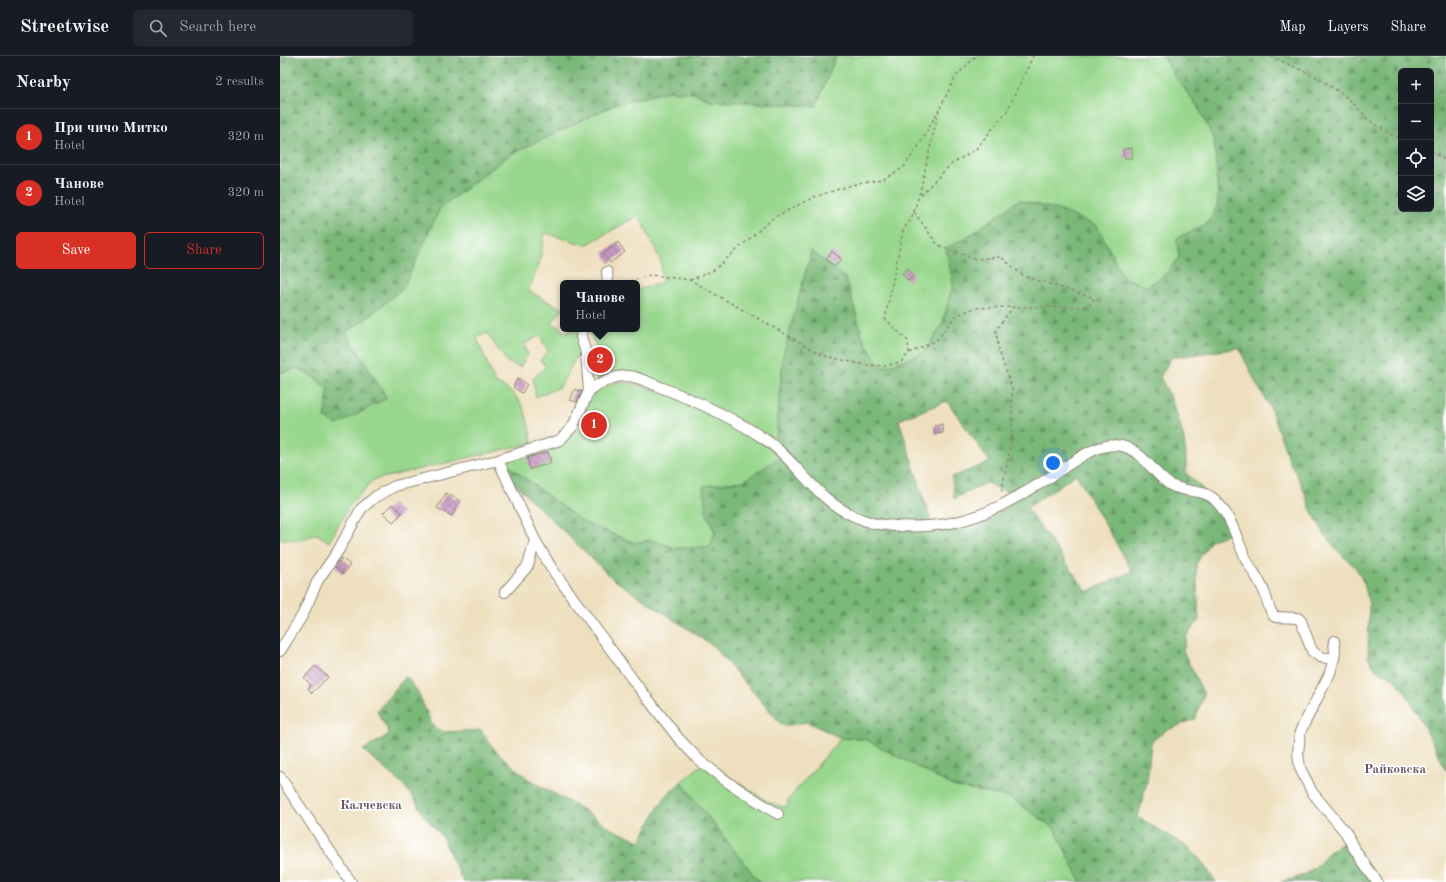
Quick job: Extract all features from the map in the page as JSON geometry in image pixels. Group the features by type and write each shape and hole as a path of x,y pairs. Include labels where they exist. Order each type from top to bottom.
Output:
{"street":[{"path":"607,272 608,280"},
{"path":"582,332 581,337 586,353 589,391"},
{"path":"280,651 289,640 302,616 318,580 338,552 361,509 376,497 395,486 498,460 560,440 573,426 589,391 598,384 611,379 629,376 685,396 738,423 766,440 785,455 827,500 850,514 874,524 911,527 944,526 998,507 1096,450 1112,445 1127,448 1145,460 1157,475 1171,486 1181,489 1196,490 1208,494 1216,500 1226,514 1247,561 1265,593 1271,614 1275,617 1298,618 1301,620 1312,651 1316,655 1334,659"},
{"path":"498,460 536,540 552,569 633,680 679,739 700,761 729,783 778,814"},
{"path":"505,592 528,566 536,540"},
{"path":"1334,641 1334,659 1330,673 1300,732 1298,754 1300,768 1312,792 1346,834 1377,882"},
{"path":"280,777 351,882"}],"path":[{"path":"690,280 714,270 773,218 807,200 852,185 882,180 903,168 920,144 956,76 976,56"},
{"path":"919,196 950,165 975,150 1007,111 1034,56"},
{"path":"1271,56 1320,78 1349,99 1369,120 1398,138"},
{"path":"909,353 908,340 885,319 902,230 911,219 919,196 939,109"},
{"path":"1434,154 1446,160"},
{"path":"634,280 651,275 690,280 824,356 865,365 885,366 901,362 909,353 937,340 955,316 974,308 1088,307 1094,298 1024,276 1001,257 975,259 938,244 914,212"},
{"path":"998,507 1012,440 1012,388 999,351 996,330 1013,307"}],"green space":[{"path":"280,56 836,56 816,106 710,100 695,93 668,91 616,104 509,155 440,208 403,288 364,320 346,332 387,398 337,425 325,418 328,389 315,378 297,368 280,373"},
{"path":"836,56 1163,56 1174,75 1199,108 1214,140 1218,204 1208,223 1177,238 1179,258 1166,274 1147,287 1123,277 1097,226 973,233 947,249 953,283 943,323 924,353 881,368 863,339 846,279 783,356 776,439 707,404 637,375 610,379 596,378 596,346 589,332 640,332 640,289 662,283 661,262 639,215 586,245 545,233 539,265 528,291 560,307 560,313 552,322 560,328 560,332 581,332 585,354 576,357 560,387 536,397 533,378 546,367 540,360 548,351 540,336 524,344 528,354 520,367 507,362 487,333 476,336 495,383 505,388 518,399 526,415 532,443 373,480 350,505 329,542 317,534 300,540 280,539 280,373 297,368 315,378 328,389 326,418 386,398 346,332 364,320 403,288 440,208 509,155 616,104 668,91 695,93 710,100 816,106"},
{"path":"1163,56 1446,56 1446,771 1406,693 1394,678 1376,670 1368,657 1369,604 1364,583 1356,568 1339,552 1325,535 1311,510 1301,483 1289,461 1270,407 1257,385 1239,348 1171,358 1160,377 1180,423 1185,447 1186,473 1202,488 1233,533 1211,540 1196,564 1199,620 1187,635 1183,651 1204,694 1195,719 1165,731 1151,742 1147,782 1138,817 1189,848 1203,863 1216,882 1081,882 1054,828 1011,798 953,786 865,739 841,738 807,722 783,726 712,645 613,579 531,500 497,464 506,464 583,522 634,543 652,540 675,548 710,547 715,532 706,512 703,486 744,481 781,456 776,439 783,356 811,251 846,279 863,339 881,368 924,353 943,323 953,283 946,249 973,233 1019,200 1059,210 1097,226 1123,277 1147,287 1166,274 1179,258 1177,238 1208,223 1218,204 1214,140 1199,108 1174,75","holes":["947,401 990,462 952,477 954,499 986,483 1008,493 1005,508 970,525 952,528 932,524 899,420","1076,474 1132,571 1087,592 1027,508"]},
{"path":"620,382 649,388 692,404 719,417 781,457 744,481 704,486 706,512 715,532 710,547 675,548 652,540 635,543 583,522 506,464 510,459 569,437 579,428 590,398 600,386"},
{"path":"406,676 418,692 433,727 444,732 481,730 495,750 528,779 580,808 610,828 640,841 659,806 666,796 681,782 759,882 463,882 441,835 425,817 413,797 403,785 363,750 390,734 377,711"},
{"path":"841,738 865,739 953,786 1011,798 1054,828 1081,879 1081,882 759,882 681,782 706,761 768,802 784,807 789,804 787,801"},
{"path":"1350,838 1375,882 1281,882 1304,875 1320,863 1328,853"}],"building":[{"path":"1132,148 1132,158 1124,158 1123,149"},
{"path":"618,242 625,252 610,263 603,253"},
{"path":"832,251 841,259 835,267 826,259"},
{"path":"908,268 914,276 908,281 902,273"},
{"path":"518,378 527,384 522,393 513,387"},
{"path":"575,389 582,392 577,402 570,400"},
{"path":"592,420 603,426 596,438 585,432"},
{"path":"942,424 943,433 935,434 934,426"},
{"path":"548,452 551,463 530,469 527,458"},
{"path":"446,493 460,501 452,516 437,508"},
{"path":"392,504 402,513 393,522 383,513"},
{"path":"342,558 350,565 343,574 335,567"},
{"path":"315,666 328,677 312,693 308,689 311,685 304,678"}],"place":[{"name":"Чанове","path":"600,360"},
{"name":"При чичо Митко","path":"594,425"}],"district":[{"name":"Райковска","path":"1395,768"},
{"name":"Калчевска","path":"371,804"}]}
